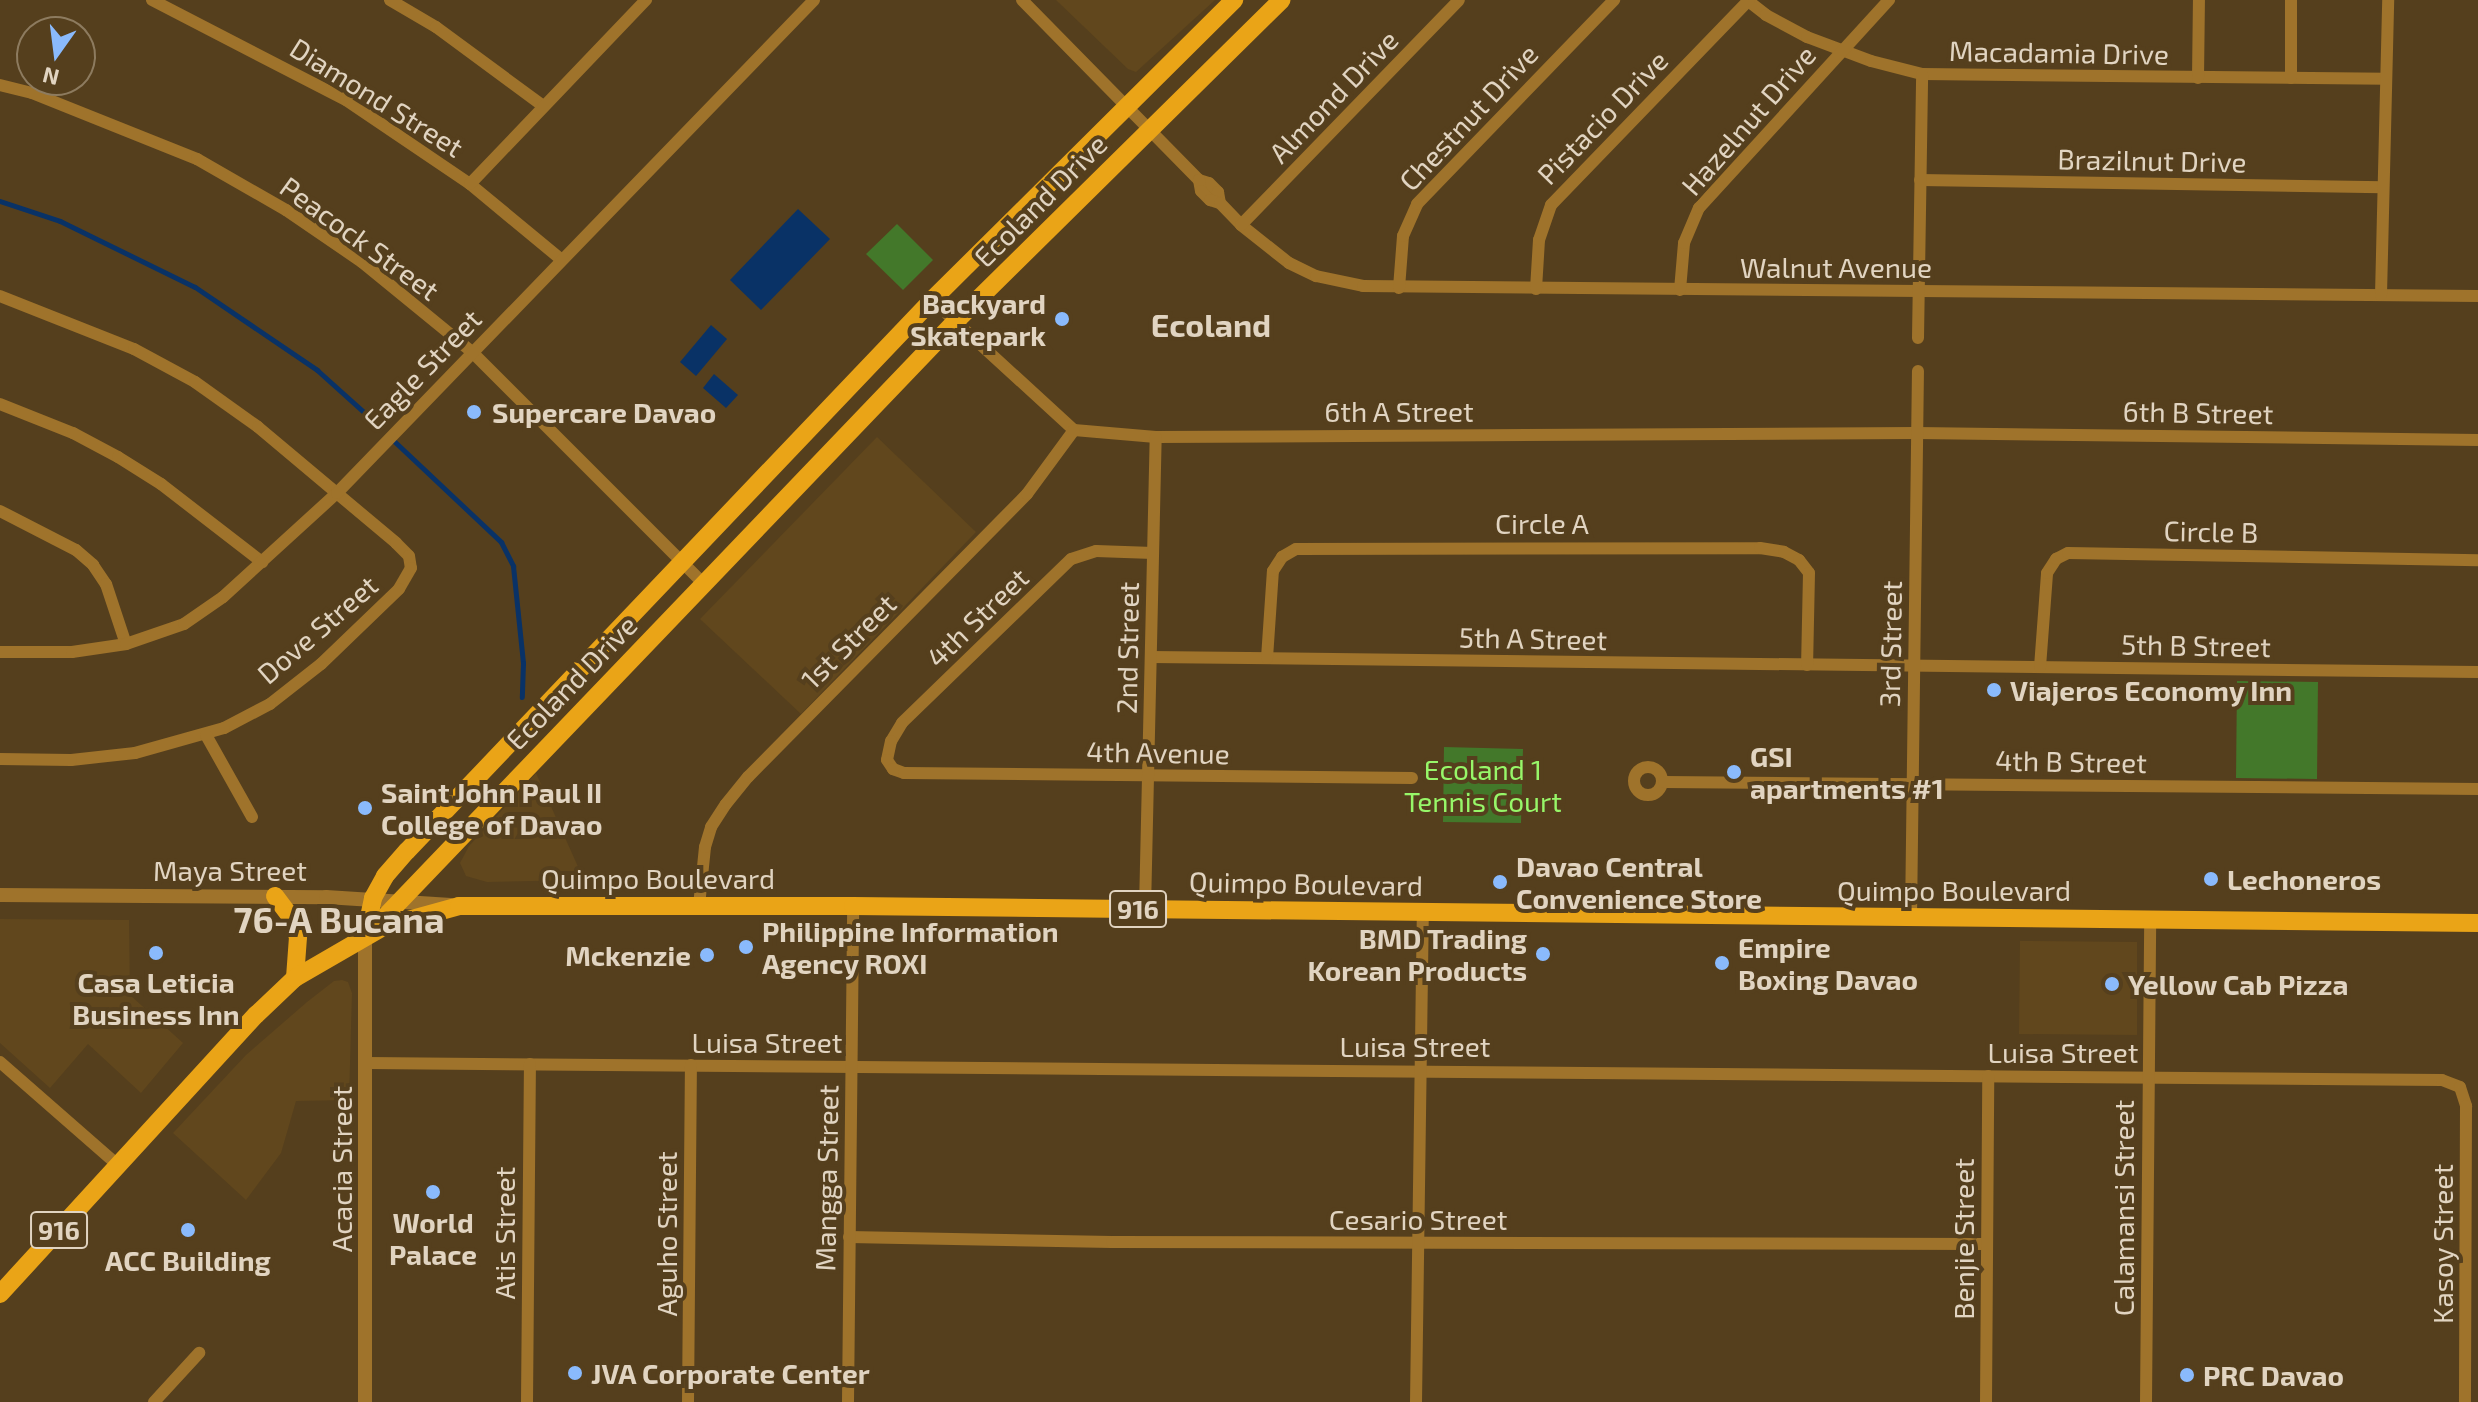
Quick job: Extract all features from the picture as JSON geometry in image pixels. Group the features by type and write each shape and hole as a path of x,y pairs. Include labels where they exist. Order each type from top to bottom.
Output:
{"main road":[{"name":"Ecoland Drive","path":"365,936 373,898 385,876 407,851 932,300 1234,0"},
{"name":"Ecoland Drive","path":"365,936 404,900 954,323 1282,0"},
{"path":"275,896 290,916 298,937 295,978"},
{"name":"Quimpo Boulevard","path":"0,1294 256,1015 295,978 365,936 408,918 459,906 853,906 2478,923"}],"street":[{"name":"Diamond Street","path":"152,0 346,100 470,184 562,260"},
{"path":"390,0 436,27 543,106"},
{"path":"470,184 646,0"},
{"name":"Eagle Street","path":"0,652 72,652 126,644 184,624 223,597 337,493 814,0"},
{"name":"Walnut Avenue","path":"1022,0 1199,180 1209,183 1218,192 1220,203 1241,225 1289,263 1316,276 1339,282 1399,288 2478,296"},
{"name":"Almond Drive","path":"1241,225 1459,0"},
{"name":"Chestnut Drive","path":"1399,288 1403,236 1417,204 1614,0"},
{"name":"Macadamia Drive","path":"1748,0 1784,26 1841,50 1922,74 2386,79"},
{"name":"Pistacio Drive","path":"1536,289 1539,240 1551,205 1748,0"},
{"name":"Hazelnut Drive","path":"1680,290 1684,243 1699,208 1889,0"},
{"path":"2198,78 2199,0"},
{"path":"2291,0 2291,78"},
{"path":"2381,295 2388,0"},
{"path":"1918,338 1922,74"},
{"name":"Peacock Street","path":"0,85 32,93 197,159 286,210 362,262 472,352 704,584"},
{"name":"Brazilnut Drive","path":"1920,180 2383,187"},
{"path":"0,296 134,349 195,382 258,427 337,493"},
{"path":"932,300 1074,430"},
{"name":"3rd Street","path":"1911,918 1918,371"},
{"path":"0,404 73,433 129,464 161,484 262,562"},
{"name":"6th A Street","path":"1074,430 1156,437 1917,433"},
{"name":"1st Street","path":"699,906 705,847 726,804 748,777 1027,494 1074,430"},
{"name":"6th B Street","path":"1917,433 2478,440"},
{"name":"2nd Street","path":"1145,909 1156,437"},
{"name":"Dove Street","path":"0,759 107,756 206,735 270,704 321,664 407,578 409,556 337,493"},
{"path":"0,511 76,550 93,565 106,584 126,644"},
{"name":"Circle A","path":"1267,658 1273,571 1282,557 1296,549 1760,548 1784,552 1799,560 1809,573 1807,665"},
{"name":"4th Street","path":"904,773 893,769 887,760 891,741 902,723 1071,559 1096,551 1153,553"},
{"name":"Circle B","path":"2040,667 2047,573 2056,559 2068,553 2478,560"},
{"name":"5th A Street","path":"1151,657 1914,666"},
{"name":"5th B Street","path":"1914,666 2478,672"},
{"path":"206,735 252,817"},
{"name":"4th Avenue","path":"904,773 1412,778"},
{"name":"4th B Street","path":"1664,782 2478,789"},
{"name":"Maya Street","path":"0,895 373,898 459,906"},
{"name":"Mangga Street","path":"848,1402 853,906"},
{"path":"1416,1402 1423,912"},
{"name":"Calamansi Street","path":"2146,1402 2150,919"},
{"name":"Acacia Street","path":"365,936 365,1402"},
{"path":"0,1062 119,1166"},
{"name":"Luisa Street","path":"367,1063 2148,1076 2442,1080 2460,1087"},
{"name":"Atis Street","path":"527,1402 530,1064"},
{"name":"Aguho Street","path":"688,1402 691,1065"},
{"name":"Benjie Street","path":"1986,1402 1988,1076"},
{"name":"Kasoy Street","path":"2460,1087 2466,1106 2465,1402"},
{"name":"Cesario Street","path":"849,1237 1418,1243 1986,1244"},
{"path":"154,1402 199,1353"}],"shaded area":[{"path":"1056,0 1215,0 1136,72 1128,69"},
{"path":"877,437 976,532 801,714 700,619"},
{"path":"536,773 584,880 487,882 466,876 460,863 469,846"},
{"path":"0,919 129,920 130,995 183,1043 141,1093 88,1044 50,1088 0,1043"},
{"path":"2020,941 2137,942 2137,1035 2019,1034"},
{"path":"334,981 348,982 352,993 349,1100 296,1101 281,1153 246,1200 173,1133 246,1055 307,1002"}],"green space":[{"path":"897,224 933,260 903,290 866,254"},
{"path":"2237,681 2318,682 2317,779 2236,778"},
{"name":"Ecoland 1 Tennis Court","path":"1444,747 1523,749 1521,823 1443,822"}],"water":[{"path":"798,209 830,239 761,310 730,280"},
{"path":"711,325 727,339 696,376 680,362"},
{"path":"714,374 738,395 726,408 703,388"}],"waterway":[{"path":"0,201 60,221 195,287 317,370 377,424"},
{"path":"395,442 501,542 513,566 523,663 522,697"}],"place":[{"name":"Backyard Skatepark","path":"1062,319"},
{"name":"Supercare Davao","path":"474,412"},
{"name":"Viajeros Economy Inn","path":"1994,690"},
{"name":"GSI apartments #1","path":"1734,772"},
{"name":"Saint John Paul II College of Davao","path":"365,808"},
{"name":"Lechoneros","path":"2211,879"},
{"name":"Davao Central Convenience Store","path":"1500,882"},
{"name":"Philippine Information Agency ROXI","path":"746,947"},
{"name":"Casa Leticia Business Inn","path":"156,953"},
{"name":"BMD Trading Korean Products","path":"1543,954"},
{"name":"Mckenzie","path":"707,955"},
{"name":"Empire Boxing Davao","path":"1722,963"},
{"name":"Yellow Cab Pizza","path":"2112,984"},
{"name":"World Palace","path":"433,1192"},
{"name":"ACC Building","path":"188,1230"},
{"name":"JVA Corporate Center","path":"575,1373"},
{"name":"PRC Davao","path":"2187,1375"}],"district":[{"name":"Ecoland","path":"1211,324"},
{"name":"76-A Bucana","path":"339,919"}]}
